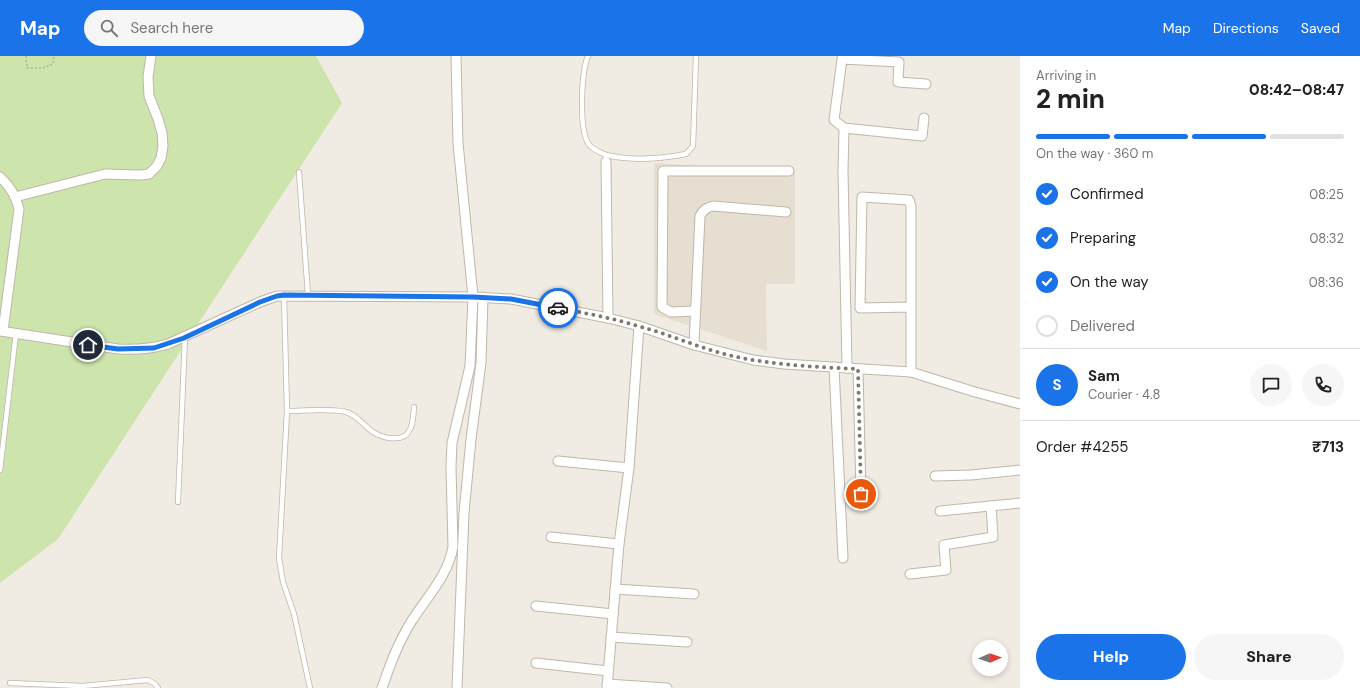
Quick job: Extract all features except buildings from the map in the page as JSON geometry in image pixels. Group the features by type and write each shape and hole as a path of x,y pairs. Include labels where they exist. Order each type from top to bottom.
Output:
{"street":[{"path":"15,197 105,174 149,174 157,166 161,158 163,146 162,133 149,96 148,77 151,56"},
{"path":"382,688 393,656 402,637 411,621 446,570 451,557 453,535 451,474 452,444 470,366 473,297 458,143 456,56"},
{"path":"924,118 922,136 844,128 834,120 842,59 899,62 898,82 926,84"},
{"path":"844,128 843,171 847,368"},
{"path":"606,159 608,318"},
{"path":"695,311 671,312 662,307 663,171 789,171"},
{"path":"0,177 7,183 15,197 19,209 2,331 118,349 154,348 184,338 260,302 284,295 483,297 511,299 608,318 639,326 694,345 754,360 784,364 911,372 1020,404"},
{"path":"910,307 860,308 862,197 909,200 911,372"},
{"path":"694,345 700,216 702,210 712,206 786,212"},
{"path":"458,688 464,513 471,439 481,363 483,297"},
{"path":"639,326 628,468 619,544 607,686 667,688"},
{"path":"834,367 842,558"},
{"path":"858,369 861,494"},
{"path":"558,462 628,468"},
{"path":"935,476 971,475 1020,470"},
{"path":"940,510 1020,503"},
{"path":"910,574 946,570 944,545 993,537 991,506"},
{"path":"551,536 619,544"},
{"path":"615,589 694,594"},
{"path":"536,606 613,614"},
{"path":"611,637 687,642"},
{"path":"536,663 608,671"}],"lane":[{"path":"588,56 584,70 582,93 585,132 588,144 606,159 632,159 686,154 693,146 696,56"},
{"path":"299,172 308,296"},
{"path":"284,295 287,411 279,558 283,582 294,614 310,688"},
{"path":"0,470 16,333"},
{"path":"178,502 184,338"},
{"path":"287,411 345,412 357,418 372,432 379,435 396,438 406,435 410,431 414,407"},
{"path":"10,683 82,686 148,680 155,684 158,688"}],"path":[{"path":"26,56 27,68 43,68 53,64 54,56"}],"shaded area":[{"path":"654,163 795,172 795,284 766,284 767,351 654,314"}],"green space":[{"path":"0,56 316,56 342,103 58,539 0,583"}],"way so far":[{"path":"558,308 639,326 727,355 784,364 858,369 861,494"}],"route":[{"path":"88,345 137,350 154,348 184,338 260,302 284,295 473,297 511,299 558,308"}]}
